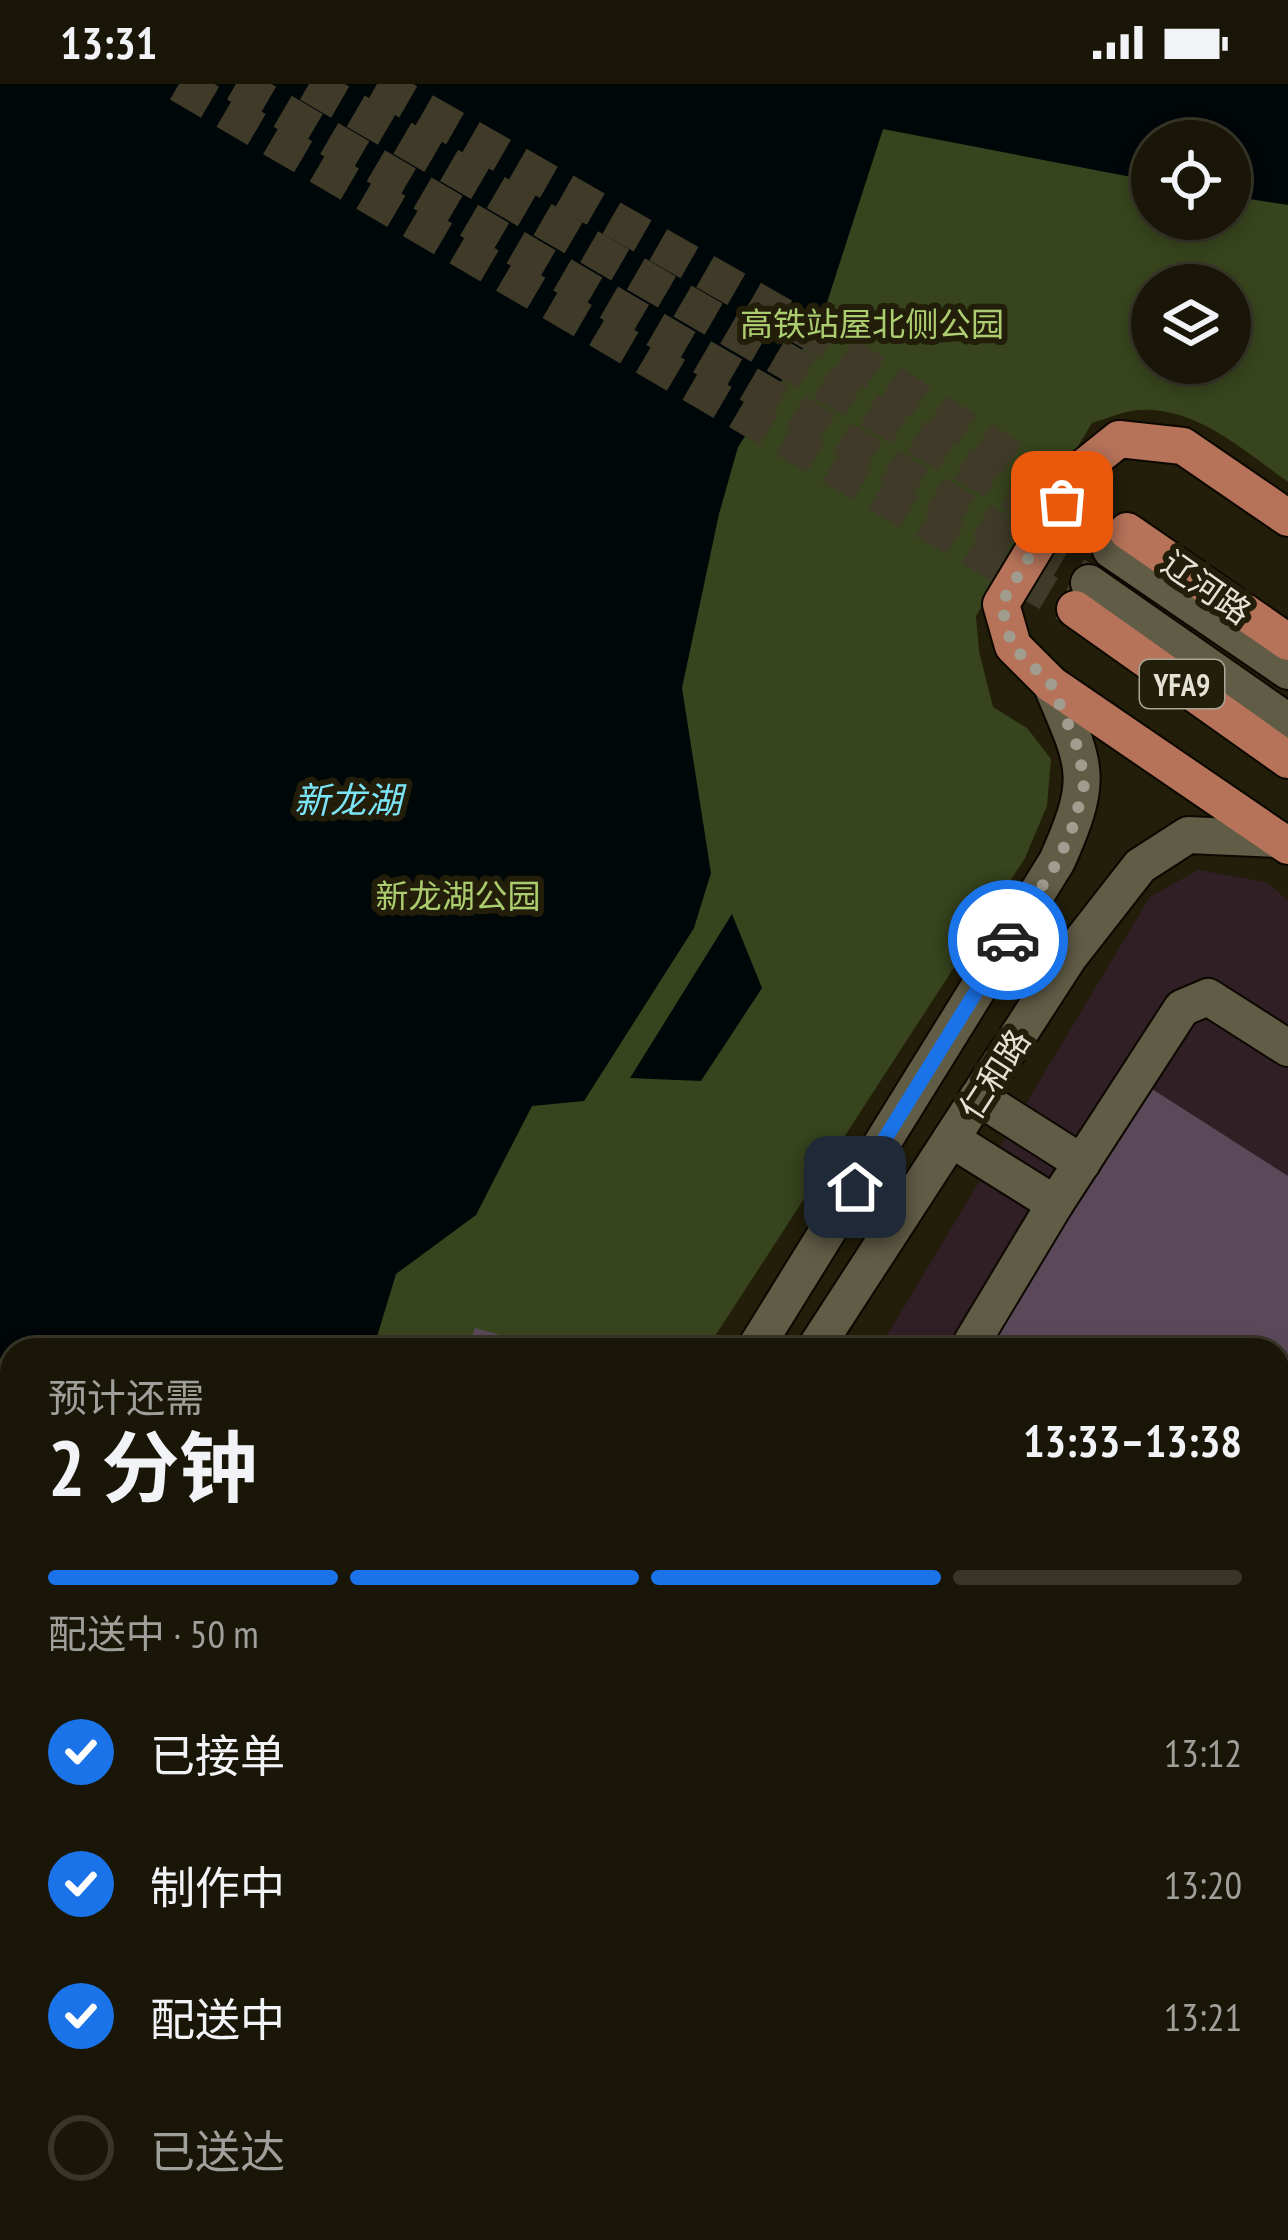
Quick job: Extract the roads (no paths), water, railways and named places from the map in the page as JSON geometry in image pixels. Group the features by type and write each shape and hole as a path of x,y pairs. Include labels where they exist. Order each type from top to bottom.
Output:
{"main road":[{"path":"1283,842 1051,684 1012,646 1001,604 1083,468 1119,439 1183,446 1288,518"},
{"name":"辽河路","path":"1119,541 1288,642"},
{"name":"YFA9","path":"1082,596 1288,760"}],"street":[{"path":"1119,541 1288,671"},
{"path":"1082,596 1288,722"},
{"name":"仁和路","path":"761,1338 1058,861 1085,781 1076,743 1051,684"},
{"name":"仁和路","path":"822,1338 1069,957 1140,866 1188,835 1283,842"},
{"path":"976,1338 1055,1204 1182,1008 1208,997 1288,1048"},
{"path":"978,1097 1082,1163"},
{"path":"951,1139 1055,1204"}],"water":[{"name":"新龙湖","path":"0,84 1288,84 1288,205 1251,199 1251,120 1131,120 1131,177 883,129 821,321 738,447 719,514 682,688 711,873 694,928 584,1101 532,1106 476,1215 396,1274 377,1338 0,1338"},
{"path":"732,914 762,988 701,1081 630,1078"}],"tunnel":[{"path":"179,84 1075,609"},
{"path":"236,84 1089,583"},
{"path":"309,84 1111,550"},
{"path":"377,84 809,331 1127,531"}],"park label":[{"name":"高铁站屋北侧公园","path":"872,323"},
{"name":"新龙湖公园","path":"458,895"}]}
